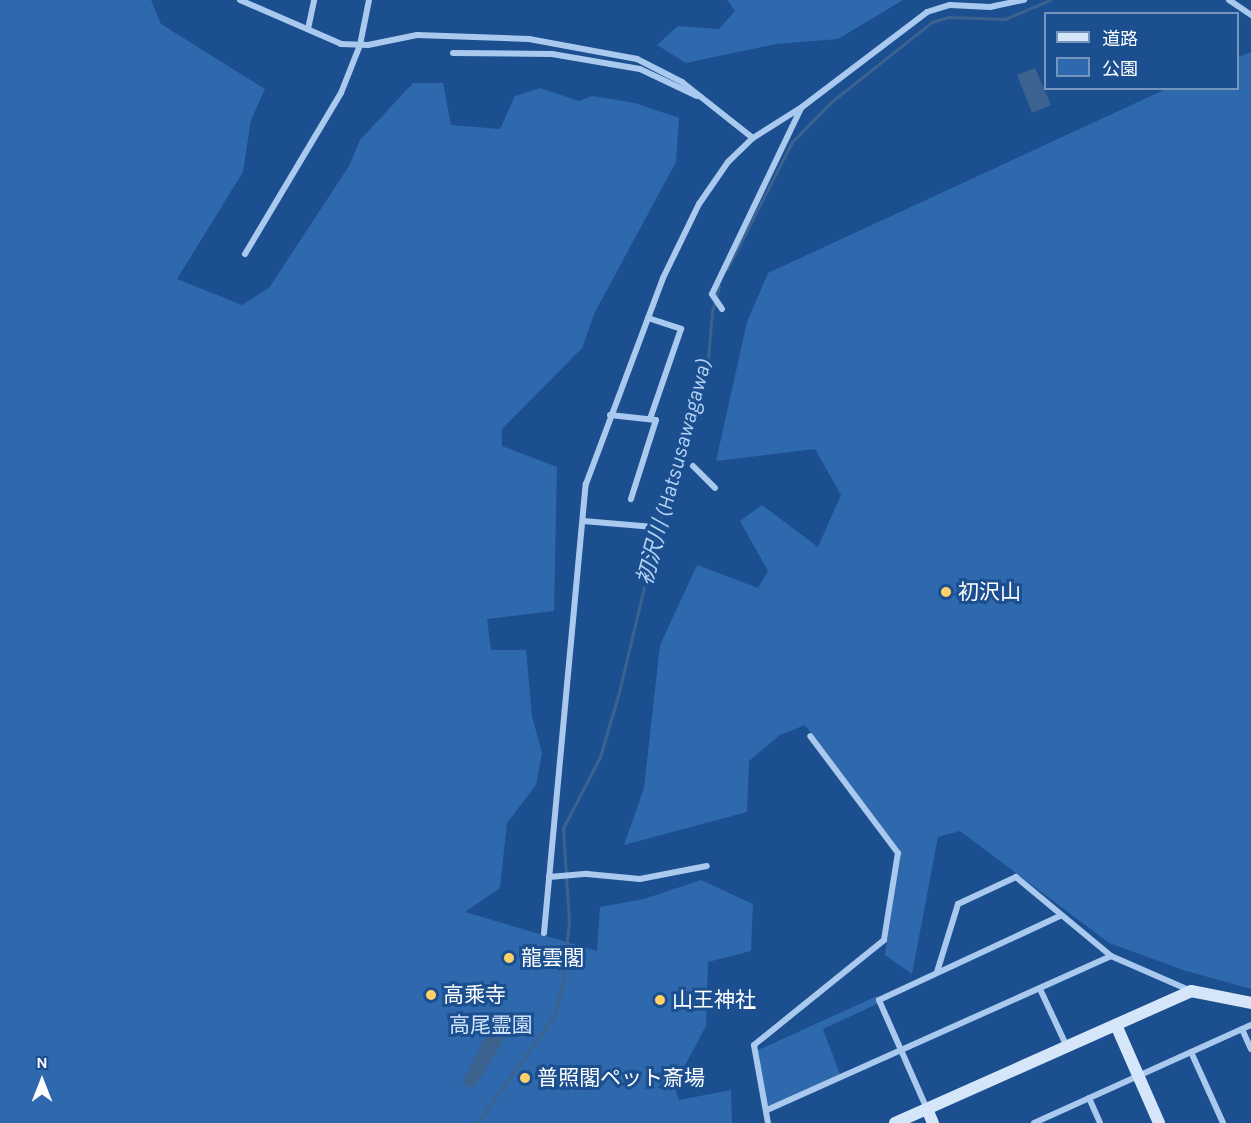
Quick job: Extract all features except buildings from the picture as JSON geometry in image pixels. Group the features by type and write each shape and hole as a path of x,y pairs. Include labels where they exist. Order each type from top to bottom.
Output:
{"street":[{"path":"240,0 341,44 360,45 417,35 529,39 637,59 682,82 753,138"},
{"path":"308,29 314,0"},
{"path":"245,254 324,125 360,45 369,0"},
{"path":"544,933 586,484 648,318 699,204 728,162 753,138 802,107 938,7 990,7 1024,0"},
{"path":"1229,0 1238,3 1251,15"},
{"path":"453,53 535,53 640,69 701,98"},
{"path":"722,309 712,294 802,107"},
{"path":"648,318 681,330 650,419"},
{"path":"610,415 656,420 631,499"},
{"path":"693,466 715,488"},
{"path":"583,521 654,527"},
{"path":"768,1123 754,1045 884,940 898,854 810,736"},
{"path":"549,877 572,875 640,879 707,866"},
{"path":"937,972 958,904 1016,877 1060,916 1111,956 1191,991 1251,1003"},
{"path":"933,1123 879,1000 1060,916"},
{"path":"767,1110 1111,956"},
{"path":"1040,988 1067,1047"},
{"path":"895,1123 1191,991"},
{"path":"1116,1025 1159,1123"},
{"path":"1034,1123 1044,1121 1089,1098 1251,1025"},
{"path":"1242,1029 1251,1050"},
{"path":"1191,1052 1223,1123"},
{"path":"1089,1098 1100,1123"}],"green space":[{"name":"高尾霊園","path":"0,0 151,0 161,24 265,89 251,120 243,172 177,279 242,305 269,288 349,166 360,140 413,83 443,83 451,125 500,129 515,96 540,88 579,101 592,96 635,103 679,118 676,162 595,312 582,348 502,429 502,446 557,467 554,611 487,619 491,650 526,650 532,716 542,753 536,785 507,823 500,888 465,912 597,951 600,907 644,899 701,880 753,904 751,951 708,962 706,1026 674,1086 679,1100 731,1090 732,1123 0,1123"},
{"path":"727,0 903,0 838,39 776,44 686,63 657,45 678,26 719,29 735,11"},
{"path":"1251,52 1251,989 1183,970 1109,943 960,831 938,837 912,974 885,955 901,852 805,725 780,735 749,761 747,812 624,845 644,788 660,645 697,565 758,588 768,571 740,521 762,505 818,547 841,495 815,449 716,461 747,322 768,273 1164,90 1239,90 1239,57"},
{"path":"877,996 879,1003 823,1029 841,1077 767,1110 756,1051"}],"shaded area":[{"path":"1035,68 1051,105 1032,113 1017,75"},
{"path":"491,1025 509,1032 474,1088 462,1083"}],"waterway":[{"name":"初沢川 (Hatsusawagawa)","path":"727,269 792,142 831,102 932,22 948,17 1005,19 1050,0"},
{"name":"初沢川 (Hatsusawagawa)","path":"477,1123 554,1016 562,987 569,922 563,828 600,757 619,692 672,469 707,370 712,312 719,286"}],"place":[{"name":"初沢山","path":"946,592"},
{"name":"龍雲閣","path":"509,958"},
{"name":"高乘寺","path":"431,995"},
{"name":"山王神社","path":"660,1000"},
{"name":"普照閣ペット斎場","path":"525,1078"}]}
